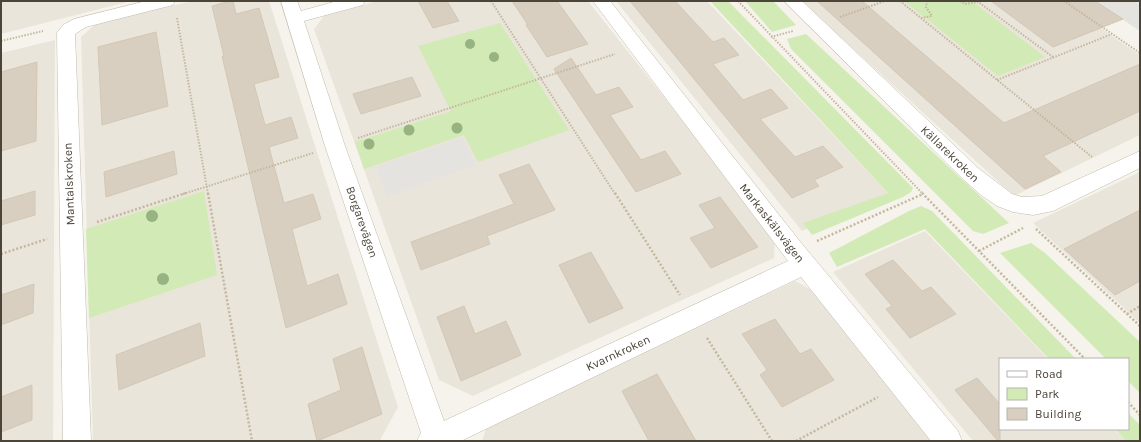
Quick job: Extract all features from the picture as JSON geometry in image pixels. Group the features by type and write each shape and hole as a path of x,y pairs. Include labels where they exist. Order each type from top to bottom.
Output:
{"street":[{"path":"292,10 357,1"},
{"name":"Markaskälsvägen","path":"601,1 799,258 948,441"},
{"name":"Källarekroken","path":"792,1 987,189 1030,216 1045,205 1140,159"},
{"path":"69,29 80,23 171,8"},
{"name":"Borgarevägen","path":"292,10 435,440"},
{"name":"Mantalskroken","path":"69,29 66,33 65,39 77,441"},
{"name":"Kvarnkroken","path":"435,440 694,317 799,258"}],"path":[{"path":"491,1 772,441"},
{"path":"738,1 923,194 1084,358"},
{"path":"817,25 885,1"},
{"path":"900,1 1110,173"},
{"path":"921,18 932,16 926,7 927,1"},
{"path":"960,1 964,4 978,1 1053,58"},
{"path":"1064,1 1140,53"},
{"path":"171,8 252,441"},
{"path":"1,41 55,28 69,29"},
{"path":"997,80 1112,34"},
{"path":"799,258 923,194"},
{"path":"979,251 1030,216 1140,326"},
{"path":"1127,314 1140,306"},
{"path":"796,441 902,384"},
{"path":"1129,403 1140,415"}],"shaded area":[{"path":"1,1 131,1 1,34"},
{"path":"193,1 269,1 398,407 380,440 93,441 81,37 98,22"},
{"path":"378,1 588,1 775,238 774,258 473,396 439,380 314,29 324,16"},
{"path":"616,1 707,1 888,193 802,231"},
{"path":"801,1 1061,1 1140,55 1140,135 1014,196"},
{"path":"1095,1 1135,1 1140,4 1140,31"},
{"path":"55,40 53,441 1,441 1,53"},
{"path":"462,137 476,165 387,197 376,167"},
{"path":"1140,172 1140,323 1033,223"},
{"path":"925,231 1047,358 999,358 999,430 1115,430 1126,441 973,441 833,272"},
{"path":"795,281 819,294 933,441 482,441 486,429"}],"green space":[{"path":"710,1 728,1 913,188 911,192 903,197 812,235 803,223 888,193"},
{"path":"745,1 773,1 796,25 772,32"},
{"path":"904,1 972,1 1045,57 998,76"},
{"path":"500,23 569,130 478,162 464,135 364,169 355,142 451,111 418,46"},
{"path":"806,34 1009,223 983,234 973,231 791,49 787,39"},
{"path":"204,191 217,275 89,318 86,229"},
{"path":"921,206 932,211 1075,358 1048,358 925,229 837,267 829,253"},
{"path":"1031,243 1045,253 1140,342 1140,393 1129,382 1129,358 1105,358 1000,253"},
{"path":"1129,414 1140,425 1140,441 1126,441 1116,430 1129,430"}],"building":[{"path":"233,1 236,14 259,8 279,77 254,84 265,125 291,117 298,138 269,147 284,203 313,194 321,219 292,229 307,286 338,274 347,304 286,328 222,56 224,56 212,6"},
{"path":"418,1 447,1 459,21 433,28"},
{"path":"512,1 557,1 588,44 547,57"},
{"path":"630,1 675,1 713,42 724,38 739,55 713,64 743,100 771,89 788,108 760,119 795,157 823,146 843,167 814,180 819,186 792,198"},
{"path":"817,1 862,1 1004,123 1140,64 1140,111 1043,156 1061,172 1025,189"},
{"path":"991,1 1095,1 1123,19 1053,47"},
{"path":"156,32 168,106 102,125 98,47"},
{"path":"571,58 596,95 619,87 633,107 610,115 641,160 665,151 681,174 636,192 554,69"},
{"path":"37,62 36,141 1,151 1,72"},
{"path":"412,77 421,96 361,114 353,94"},
{"path":"174,151 177,174 106,197 104,172"},
{"path":"529,164 555,210 487,236 490,244 421,270 411,242 514,204 499,175"},
{"path":"35,191 35,215 1,225 1,201"},
{"path":"720,197 758,247 711,268 690,238 715,228 699,205"},
{"path":"1140,210 1140,281 1115,295 1064,249"},
{"path":"591,252 623,308 589,323 559,265"},
{"path":"893,260 922,291 931,287 956,314 910,338 886,309 892,306 865,274"},
{"path":"34,284 33,313 1,325 1,295"},
{"path":"464,306 475,334 506,321 521,355 461,381 437,317"},
{"path":"775,319 800,354 811,349 834,380 782,407 760,375 767,370 742,334"},
{"path":"200,323 205,356 119,390 116,355"},
{"path":"362,347 382,414 317,441 308,404 341,390 333,359"},
{"path":"657,374 696,441 649,441 622,391"},
{"path":"977,378 999,403 1000,441 998,441 955,390"},
{"path":"32,385 32,420 1,432 1,397"}]}
